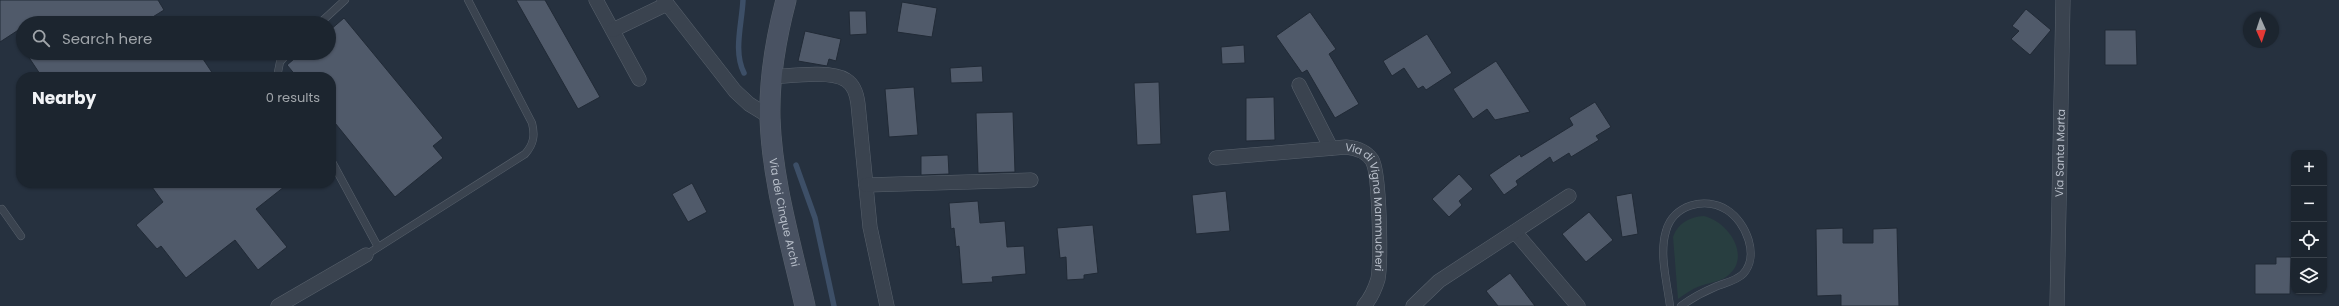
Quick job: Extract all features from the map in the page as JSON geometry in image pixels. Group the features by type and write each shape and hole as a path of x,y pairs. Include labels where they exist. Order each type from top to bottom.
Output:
{"main road":[{"name":"Via dei Cinque Archi","path":"786,0 777,36 772,77 770,117 776,180 805,306"}],"street":[{"path":"596,0 639,79"},
{"name":"Via Santa Marta","path":"2057,306 2064,0"},
{"path":"613,30 666,2 738,94 770,117"},
{"path":"772,77 832,75 840,77 850,84 856,94 870,227 888,306"},
{"name":"Via di Vigna Mammucheri","path":"1299,85 1331,148"},
{"name":"Via di Vigna Mammucheri","path":"1216,158 1331,148 1351,148 1362,151 1371,159 1376,170 1379,271 1374,290 1364,306"},
{"path":"866,185 1031,180"},
{"path":"1413,306 1435,283 1569,196"},
{"path":"1515,232 1578,306"},
{"path":"278,306 366,255"}],"lane":[{"path":"328,16 345,0"},
{"path":"366,255 525,154 533,140 532,123 468,0"},
{"path":"278,72 282,60"},
{"path":"336,169 378,247"},
{"path":"1670,306 1664,248 1668,222 1678,211 1686,207 1697,204 1718,206 1735,217 1746,232 1750,250 1747,267 1737,278 1702,293 1681,306"},
{"path":"1,209 21,236"}],"green space":[{"path":"1704,216 1722,225 1729,233 1737,251 1737,260 1734,269 1726,277 1697,287 1678,299 1673,237 1681,224 1689,219"}],"building":[{"path":"0,0 158,0 164,10 154,16 16,16 16,32 0,42"},
{"path":"516,0 545,0 600,97 578,109"},
{"path":"902,2 937,8 932,37 897,32"},
{"path":"2026,9 2051,30 2030,55 2011,39 2019,31 2012,26"},
{"path":"849,11 866,11 867,34 850,35"},
{"path":"1310,12 1336,49 1329,54 1359,104 1335,118 1307,70 1302,73 1276,36"},
{"path":"344,18 443,138 433,146 443,158 395,197 336,124 336,72 293,72 287,65 293,60 336,60 336,25"},
{"path":"2105,30 2136,30 2137,65 2105,65"},
{"path":"805,31 841,39 836,61 829,59 827,66 798,61"},
{"path":"1427,34 1452,73 1426,90 1423,86 1418,89 1404,68 1392,76 1383,61"},
{"path":"1244,45 1245,63 1222,64 1221,47"},
{"path":"31,60 204,60 212,72 39,72"},
{"path":"1496,61 1530,112 1495,120 1487,109 1473,119 1453,89"},
{"path":"982,66 983,82 951,83 950,68"},
{"path":"1159,82 1161,144 1137,145 1134,83"},
{"path":"914,87 918,135 889,137 885,89"},
{"path":"1274,97 1275,140 1246,141 1246,98"},
{"path":"1595,102 1611,127 1596,136 1599,140 1571,157 1569,153 1553,163 1550,157 1516,181 1518,185 1504,195 1489,175 1520,154 1521,157 1573,125 1569,118"},
{"path":"1013,112 1015,172 978,173 976,113"},
{"path":"948,155 949,174 921,175 921,156"},
{"path":"1459,174 1473,189 1459,201 1462,205 1449,217 1432,199"},
{"path":"692,183 707,212 688,222 672,194"},
{"path":"153,188 283,188 256,209 287,247 258,270 235,240 186,278 161,246 157,249 136,225 163,202"},
{"path":"1226,191 1230,231 1196,234 1192,195"},
{"path":"1632,193 1638,234 1622,237 1616,196"},
{"path":"978,201 980,223 1005,221 1007,247 1024,246 1026,274 992,277 993,282 962,284 959,246 956,247 954,228 951,229 949,203"},
{"path":"1589,212 1613,240 1586,262 1562,234"},
{"path":"1093,225 1098,273 1084,275 1084,279 1067,280 1066,257 1060,258 1057,228"},
{"path":"1843,228 1843,243 1873,243 1873,229 1897,228 1899,306 1841,306 1841,295 1817,296 1816,229"},
{"path":"2276,257 2291,257 2290,294 2255,294 2255,264 2276,264"},
{"path":"1510,273 1535,306 1498,306 1486,291"}],"waterway":[{"path":"743,0 739,37 739,56 744,73"},
{"path":"796,165 815,218 834,306"}]}
